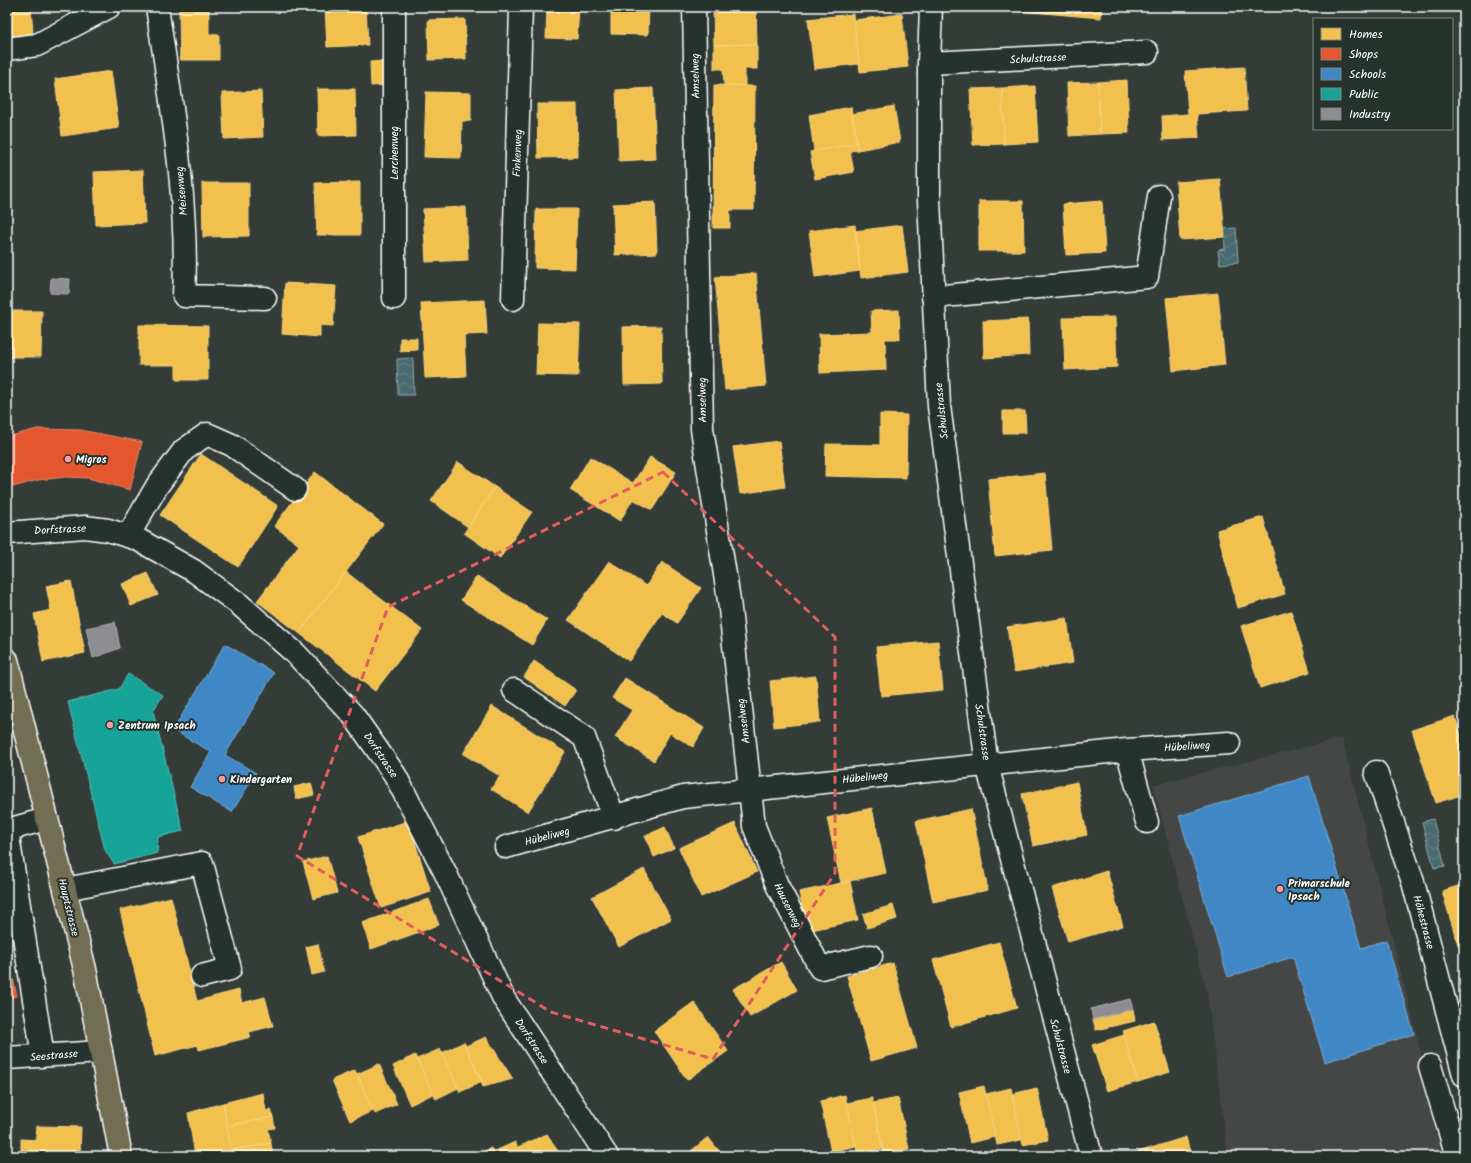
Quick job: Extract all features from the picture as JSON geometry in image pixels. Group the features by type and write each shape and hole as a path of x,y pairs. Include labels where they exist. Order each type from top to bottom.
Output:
{"main road":[{"name":"Hauptstrasse","path":"7,660 85,969 121,1156"}],"street":[{"path":"7,49 36,45 109,7"},
{"name":"Meisenweg","path":"157,7 178,154 186,256 184,296 265,298"},
{"name":"Lerchenweg","path":"394,7 394,298"},
{"name":"Finkenweg","path":"513,299 521,7"},
{"name":"Amselweg","path":"694,7 702,429 729,600 751,789"},
{"name":"Schulstrasse","path":"931,7 929,63 929,195 933,298 940,406 987,765 1091,1156"},
{"name":"Schulstrasse","path":"929,63 1147,52"},
{"path":"933,298 1148,278 1159,196"},
{"path":"128,536 157,486 184,450 207,434 232,445 295,489"},
{"name":"Dorfstrasse","path":"7,533 85,527 108,530 128,536 162,552 194,571 238,604 295,653 353,715 395,775 446,872 504,999 577,1113 607,1156"},
{"path":"514,690 584,737 614,818"},
{"name":"Hübeliweg","path":"506,847 614,818 683,797 1127,750 1230,743"},
{"path":"1127,750 1148,822"},
{"name":"Höhestrasse","path":"1376,772 1413,882 1464,1075"},
{"name":"Hauserweg","path":"751,789 754,826 777,886 820,968 871,956"},
{"path":"43,1056 7,829 46,819"},
{"path":"65,888 202,863 230,969 202,976"},
{"name":"Seestrasse","path":"7,1058 101,1052"},
{"path":"1430,1066 1457,1156"}],"highlighted area":[{"path":"663,472 835,637 835,873 713,1059 551,1012 297,856 388,607"}],"shaded area":[{"name":"Primarschule Ipsach","path":"1342,738 1447,1156 1228,1156 1207,992 1153,785"}],"water":[{"path":"1236,228 1238,262 1220,264 1218,250 1225,249 1224,229"},
{"path":"413,358 414,395 398,395 397,359"},
{"path":"1433,819 1445,866 1434,868 1422,822"}],"building: Homes":[{"path":"7,7 31,7 33,34 7,37"},
{"path":"325,7 366,7 368,45 327,47"},
{"path":"547,7 579,7 577,39 546,38"},
{"path":"611,7 649,7 648,35 611,34"},
{"path":"713,7 756,7 757,44 714,45"},
{"path":"997,7 1102,7 1101,18 997,9"},
{"path":"179,8 209,8 209,34 219,34 219,60 180,60"},
{"path":"853,14 859,64 814,69 808,19"},
{"path":"902,14 908,67 860,72 854,20"},
{"path":"465,19 466,59 429,60 428,20"},
{"path":"757,44 757,69 745,69 745,85 724,86 723,69 714,69 714,45"},
{"path":"384,61 385,85 371,86 370,62"},
{"path":"1244,67 1247,111 1197,114 1199,138 1163,140 1162,116 1188,114 1185,71"},
{"path":"111,71 119,128 62,136 55,79"},
{"path":"1127,80 1129,133 1100,134 1098,82"},
{"path":"1098,82 1100,134 1069,136 1067,83"},
{"path":"714,85 755,86 754,210 730,210 730,228 713,228"},
{"path":"1035,86 1038,142 1004,144 1002,88"},
{"path":"653,88 656,159 619,161 616,90"},
{"path":"1002,88 1004,144 973,145 970,89"},
{"path":"317,89 355,89 356,135 318,136"},
{"path":"261,91 263,137 224,139 222,93"},
{"path":"426,92 471,93 471,121 462,121 461,158 424,157"},
{"path":"537,104 577,104 578,157 538,158"},
{"path":"894,106 900,142 858,150 852,114"},
{"path":"851,107 857,143 814,151 809,115"},
{"path":"857,143 858,150 850,151 854,172 815,179 810,152"},
{"path":"143,170 145,223 96,225 94,172"},
{"path":"1220,179 1225,237 1180,240 1176,182"},
{"path":"360,182 360,235 317,235 315,183"},
{"path":"202,183 249,183 249,236 203,237"},
{"path":"979,201 1023,201 1024,251 979,251"},
{"path":"1102,201 1105,253 1066,255 1063,204"},
{"path":"655,202 657,253 615,255 613,204"},
{"path":"466,207 468,260 426,262 423,209"},
{"path":"536,209 577,209 575,269 535,268"},
{"path":"855,225 860,271 815,277 809,231"},
{"path":"902,225 908,272 861,278 855,231"},
{"path":"756,273 766,386 725,390 715,277"},
{"path":"285,283 336,286 333,326 320,325 320,337 282,334"},
{"path":"1218,293 1225,365 1173,371 1166,298"},
{"path":"485,300 487,334 464,335 466,376 425,378 421,303"},
{"path":"899,310 900,339 885,339 886,370 820,373 819,334 872,332 871,311"},
{"path":"7,311 42,311 41,357 7,357"},
{"path":"1115,317 1117,367 1065,370 1063,318"},
{"path":"1028,319 1029,355 984,358 983,321"},
{"path":"538,323 580,324 578,376 536,375"},
{"path":"139,325 208,326 208,380 176,380 176,365 139,365"},
{"path":"661,326 662,384 624,385 623,327"},
{"path":"400,338 417,338 417,350 400,351"},
{"path":"1003,411 1025,411 1026,433 1003,433"},
{"path":"880,414 907,415 906,478 825,476 826,444 880,445"},
{"path":"779,441 785,487 740,494 733,447"},
{"path":"201,454 278,506 238,567 160,515"},
{"path":"590,457 633,483 650,457 676,472 652,510 633,499 620,521 570,490"},
{"path":"458,462 495,487 468,527 431,501"},
{"path":"315,472 383,524 299,633 257,601 299,545 274,526"},
{"path":"1045,473 1052,550 995,556 988,479"},
{"path":"495,487 532,512 500,558 464,533"},
{"path":"1263,517 1285,594 1238,608 1217,530"},
{"path":"609,561 646,586 662,562 701,588 677,623 662,613 629,661 568,620"},
{"path":"346,572 422,630 375,691 299,633"},
{"path":"148,573 158,595 131,606 122,584"},
{"path":"477,576 547,620 532,645 461,600"},
{"path":"71,581 85,653 43,662 34,614 51,610 46,586"},
{"path":"1291,611 1310,672 1260,688 1241,626"},
{"path":"1067,618 1073,663 1014,672 1007,627"},
{"path":"938,641 943,690 881,696 876,647"},
{"path":"534,661 576,690 565,706 524,677"},
{"path":"816,676 820,722 774,727 770,681"},
{"path":"625,678 704,728 693,747 670,733 654,761 615,737 632,710 612,698"},
{"path":"492,706 565,752 528,812 491,789 500,776 463,754"},
{"path":"1455,716 1464,744 1464,794 1436,803 1412,730"},
{"path":"1077,782 1087,835 1033,846 1022,794"},
{"path":"311,783 314,795 296,799 294,787"},
{"path":"872,808 886,873 841,883 827,818"},
{"path":"971,809 988,890 933,902 916,821"},
{"path":"408,821 431,892 381,908 358,837"},
{"path":"735,823 757,872 701,897 679,848"},
{"path":"665,827 674,848 654,857 645,836"},
{"path":"327,856 337,893 313,899 303,862"},
{"path":"644,869 671,919 619,947 592,897"},
{"path":"1107,871 1123,926 1068,942 1052,888"},
{"path":"850,881 858,920 807,931 799,892"},
{"path":"1464,884 1464,943 1458,945 1442,891"},
{"path":"171,897 197,1001 239,990 242,1003 265,997 273,1026 249,1032 251,1037 199,1050 198,1045 155,1056 120,910"},
{"path":"429,899 439,925 371,949 362,923"},
{"path":"893,905 897,919 867,928 863,914"},
{"path":"999,942 1017,1008 951,1027 933,960"},
{"path":"318,944 324,972 312,975 306,947"},
{"path":"781,962 797,990 750,1017 733,989"},
{"path":"893,963 917,1048 871,1061 847,976"},
{"path":"694,1002 728,1051 687,1080 654,1031"},
{"path":"1133,1009 1135,1021 1096,1030 1093,1020"},
{"path":"1154,1021 1170,1072 1138,1082 1123,1031"},
{"path":"1124,1035 1138,1082 1107,1091 1092,1045"},
{"path":"486,1037 513,1079 483,1087 466,1046"},
{"path":"464,1042 482,1082 460,1092 442,1053"},
{"path":"440,1049 458,1088 436,1099 417,1059"},
{"path":"415,1055 433,1094 410,1105 393,1066"},
{"path":"379,1064 397,1104 375,1114 357,1074"},
{"path":"355,1070 373,1111 350,1121 332,1080"},
{"path":"984,1086 995,1137 970,1143 959,1092"},
{"path":"1011,1088 1021,1140 997,1145 986,1094"},
{"path":"1037,1088 1048,1140 1023,1145 1012,1094"},
{"path":"263,1093 266,1111 271,1109 273,1117 227,1126 223,1103"},
{"path":"845,1095 856,1146 831,1152 820,1101"},
{"path":"872,1098 883,1149 858,1154 847,1103"},
{"path":"898,1098 909,1149 884,1154 873,1103"},
{"path":"223,1103 232,1156 195,1156 188,1113"},
{"path":"273,1117 275,1128 268,1129 271,1143 231,1150 227,1126"},
{"path":"37,1126 81,1127 80,1156 21,1156 21,1139 36,1140"},
{"path":"547,1134 561,1156 522,1156 518,1147"},
{"path":"708,1137 723,1156 685,1156"},
{"path":"1186,1137 1191,1156 1132,1156 1132,1154"},
{"path":"515,1142 522,1156 495,1156 493,1152"},
{"path":"271,1143 273,1156 232,1156 231,1150"},
{"path":"491,1148 495,1156 475,1156"}],"building: Shops":[{"path":"37,429 80,430 142,442 130,490 88,478 66,477 38,480 13,487 7,453 7,437"},
{"path":"7,952 17,996 7,998"}],"building: Schools":[{"path":"225,644 274,673 225,755 256,773 232,812 190,787 211,752 173,730"},
{"path":"1309,776 1361,948 1386,940 1414,1034 1325,1062 1293,957 1228,977 1179,816"}],"building: Public":[{"path":"128,674 163,695 153,711 183,831 158,837 157,853 114,864 105,850 68,702 119,689"}],"building: Industry":[{"path":"51,278 70,279 69,294 50,293"},
{"path":"115,622 120,648 93,658 86,628"},
{"path":"1130,999 1133,1009 1093,1020 1091,1009"}],"place":[{"name":"Migros","path":"68,459"},
{"name":"Zentrum Ipsach","path":"110,725"},
{"name":"Kindergarten","path":"222,779"},
{"name":"Primarschule Ipsach","path":"1280,889"}]}
